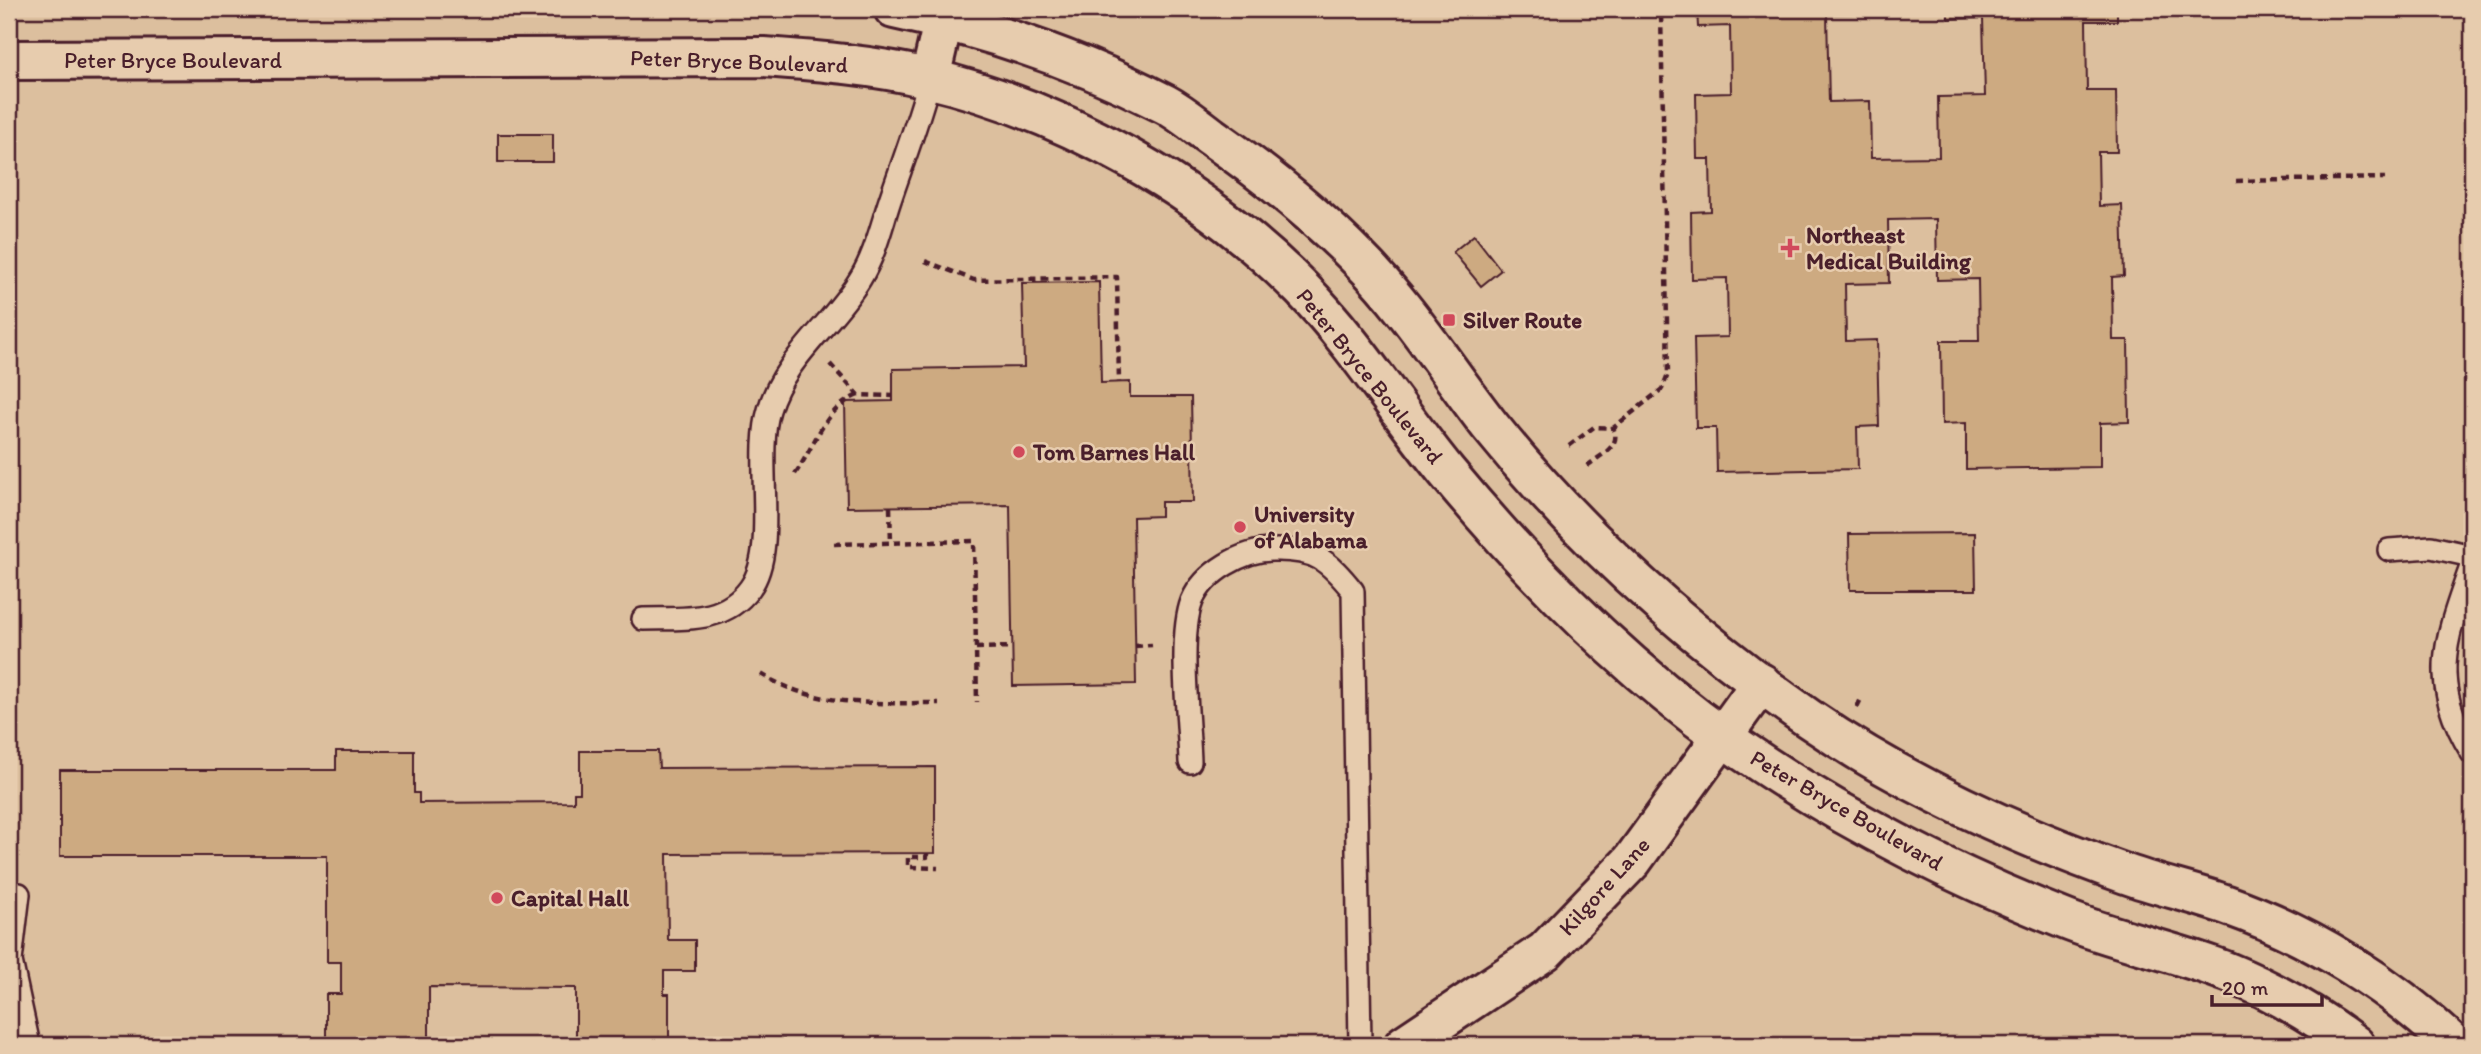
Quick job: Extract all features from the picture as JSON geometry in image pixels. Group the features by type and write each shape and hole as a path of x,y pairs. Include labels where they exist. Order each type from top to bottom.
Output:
{"street":[{"path":"894,9 945,14 1037,46 1169,106 1273,180 1362,261 1430,344 1490,425 1607,554 1676,617 1809,718 1892,768 2041,842 2129,876 2227,905 2283,928 2339,957 2405,1001 2454,1045"},
{"path":"930,78 945,14"},
{"name":"Peter Bryce Boulevard","path":"9,60 764,57 852,64 930,78 1014,105 1108,146 1191,197 1253,243 1304,292 1370,369 1444,469 1567,604 1653,681 1724,738 1805,792 1884,836 1986,886 2068,921 2230,973 2324,1021 2355,1045"},
{"name":"Kilgore Lane","path":"1404,1045 1545,951 1632,861 1724,738 1761,683"}],"lane":[{"path":"643,619 700,618 715,615 742,598 752,585 763,554 769,410 791,366 840,309 870,263 917,128 930,78"},
{"path":"2389,550 2431,547 2472,556"},
{"path":"1190,762 1186,630 1192,600 1220,568 1253,550 1296,549 1331,563 1353,591 1360,1045"},
{"path":"2472,564 2450,629 2443,666 2448,704 2472,753"},
{"path":"19,894 10,962 29,1045"}],"path":[{"path":"1613,428 1662,389 1668,374 1661,13"},
{"path":"2236,181 2385,178"},
{"path":"925,261 974,280 1117,276 1119,383"},
{"path":"829,363 858,395"},
{"path":"795,474 812,450 833,410 858,395 893,396"},
{"path":"1569,446 1594,427 1602,425 1613,428"},
{"path":"1587,466 1613,446 1616,435 1613,428"},
{"path":"890,507 891,542"},
{"path":"834,544 974,541 977,702"},
{"path":"1135,646 1152,645"},
{"path":"976,648 1013,648"},
{"path":"761,674 781,687 818,699 850,704 939,703"},
{"path":"927,853 927,857 908,857 908,867 938,868"}],"shaded area":[{"name":"University of Alabama","path":"9,9 2472,9 2472,1045 9,1045"}],"building":[{"name":"Northeast Medical Building","path":"1697,9 1864,9 1865,13 1827,14 1829,102 1870,101 1871,158 1939,157 1938,97 1985,96 1983,18 1948,19 1948,9 2117,9 2117,21 2086,21 2087,91 2116,91 2117,152 2098,152 2099,206 2122,205 2124,276 2112,277 2113,340 2128,340 2129,422 2100,423 2100,467 1966,469 1966,423 1942,424 1941,341 1979,341 1978,279 1937,280 1936,219 1888,220 1889,283 1845,284 1846,341 1877,340 1879,426 1857,427 1858,469 1717,472 1716,428 1696,428 1694,338 1728,337 1727,278 1692,279 1691,212 1711,211 1710,159 1697,159 1696,94 1731,93 1730,26 1698,27"},
{"path":"498,134 553,134 553,162 498,162"},
{"path":"1474,235 1501,270 1481,286 1453,252"},
{"name":"Tom Barnes Hall","path":"1099,282 1101,383 1130,382 1130,397 1191,397 1193,502 1161,502 1161,516 1133,517 1136,684 1013,686 1010,505 847,507 845,402 893,401 893,369 1024,367 1022,283"},
{"path":"1975,533 1976,590 1850,590 1849,534"},
{"name":"Capital Hall","path":"336,751 414,751 414,793 419,793 419,803 574,802 574,793 580,793 580,751 658,751 659,768 935,767 935,853 667,854 668,940 695,940 695,971 664,971 664,994 669,994 669,1039 784,1039 784,1045 576,1045 576,988 429,987 429,1045 212,1045 212,1040 326,1040 326,994 341,994 341,962 327,962 327,856 60,856 60,770 336,770"}],"place":[{"name":"Northeast Medical Building","path":"1790,248"},
{"name":"Silver Route","path":"1449,320"},
{"name":"Tom Barnes Hall","path":"1019,452"},
{"name":"University of Alabama","path":"1240,527"},
{"name":"Capital Hall","path":"497,898"}]}
